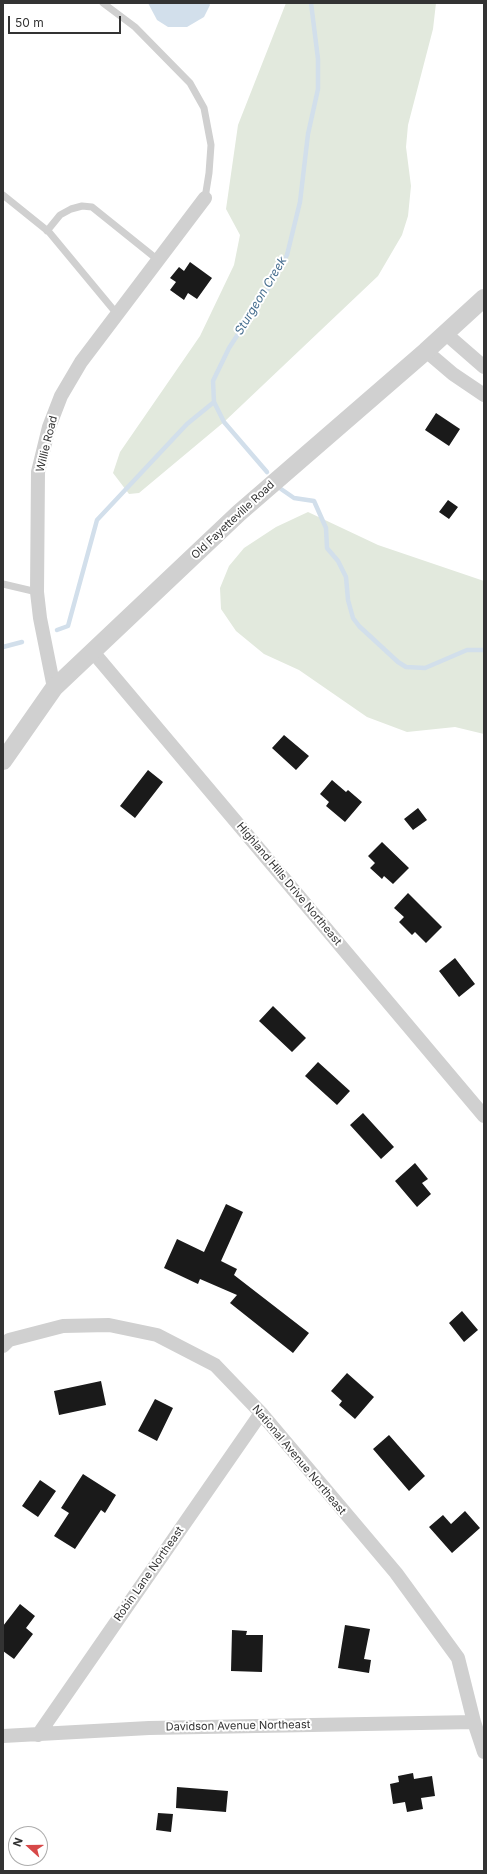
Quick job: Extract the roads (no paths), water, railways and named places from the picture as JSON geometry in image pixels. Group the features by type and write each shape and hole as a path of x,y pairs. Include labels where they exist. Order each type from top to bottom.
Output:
{"street":[{"name":"Willie Road","path":"54,688 40,618 37,592 38,472 49,427 61,396 82,362 205,198"},
{"name":"Old Fayetteville Road","path":"3,761 54,688 239,513 446,334 484,298"},
{"path":"446,334 484,367"},
{"path":"426,351 453,374 484,395"},
{"name":"Highland Hills Drive Northeast","path":"93,652 484,1116"},
{"name":"National Avenue Northeast","path":"3,1346 9,1340 63,1326 109,1325 157,1335 215,1365 261,1413 396,1573 458,1658 474,1722 484,1752"},
{"name":"Robin Lane Northeast","path":"38,1735 261,1413"},
{"name":"Davidson Avenue Northeast","path":"3,1736 150,1728 474,1722"}],"lane":[{"path":"103,3 135,27 190,83 204,108 211,145 205,198"},
{"path":"3,195 46,231 117,314"},
{"path":"46,231 60,214 82,206 92,208 158,260"},
{"path":"3,584 37,592"}],"waterway":[{"name":"Sturgeon Creek","path":"267,472 224,422 214,402 213,381 229,348 271,284 287,255 300,202 308,134 318,89 318,59 311,3"},
{"path":"57,630 68,626 97,520 187,424 214,402"},
{"name":"Sturgeon Creek","path":"281,489 294,498 314,501 326,528 327,548 338,561 346,577 348,600 353,618 359,626 398,662 406,667 425,668 467,650 484,650"},
{"path":"3,647 22,642"}]}
